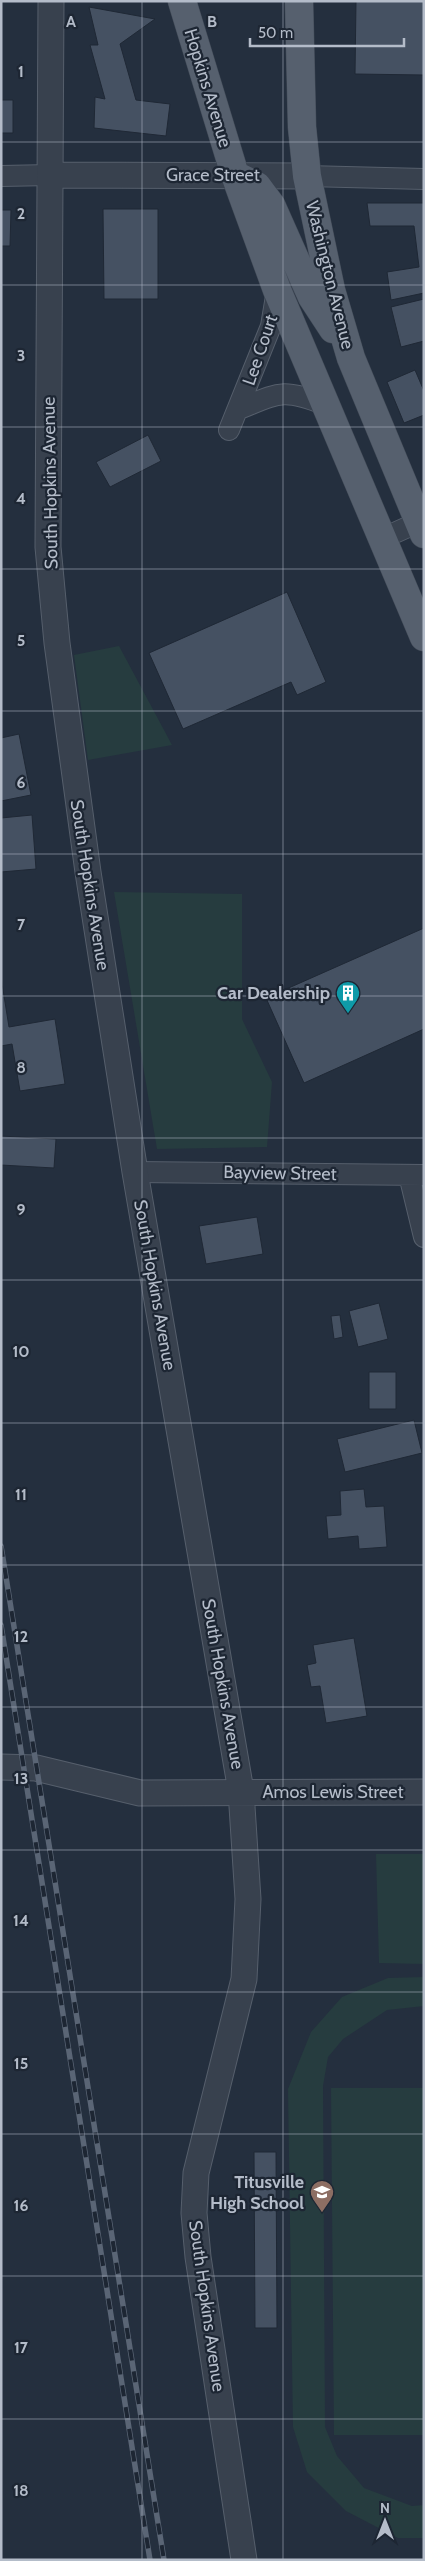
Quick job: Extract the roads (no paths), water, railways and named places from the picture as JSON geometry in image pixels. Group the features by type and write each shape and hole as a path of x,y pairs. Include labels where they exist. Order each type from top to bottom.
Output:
{"main road":[{"name":"Hopkins Avenue","path":"182,1 235,175"},
{"name":"Washington Avenue","path":"299,1 301,118 307,176 331,290 351,358 421,528"},
{"path":"235,175 277,290 424,637"},
{"path":"235,175 257,186 271,204 312,297 351,358"}],"street":[{"name":"South Hopkins Avenue","path":"51,1 48,547 74,779 136,1172 241,1791 248,1899 244,1979 196,2173 194,2213 198,2257 244,2560"},
{"name":"Grace Street","path":"1,176 235,175 424,179"},
{"name":"Lee Court","path":"229,430 271,326 277,290"},
{"name":"Lee Court","path":"238,408 284,392 298,394 324,404"},
{"path":"381,539 421,528"},
{"name":"Bayview Street","path":"136,1172 416,1175"},
{"path":"416,1175 424,1237"},
{"name":"Amos Lewis Street","path":"1,1767 36,1768 140,1793 241,1791 424,1792"}],"railway":[{"path":"1,1546 164,2560"},
{"path":"1,1625 150,2560"}],"place":[{"name":"Car Dealership","path":"348,1014"},
{"name":"Titusville High School","path":"322,2213"}]}
